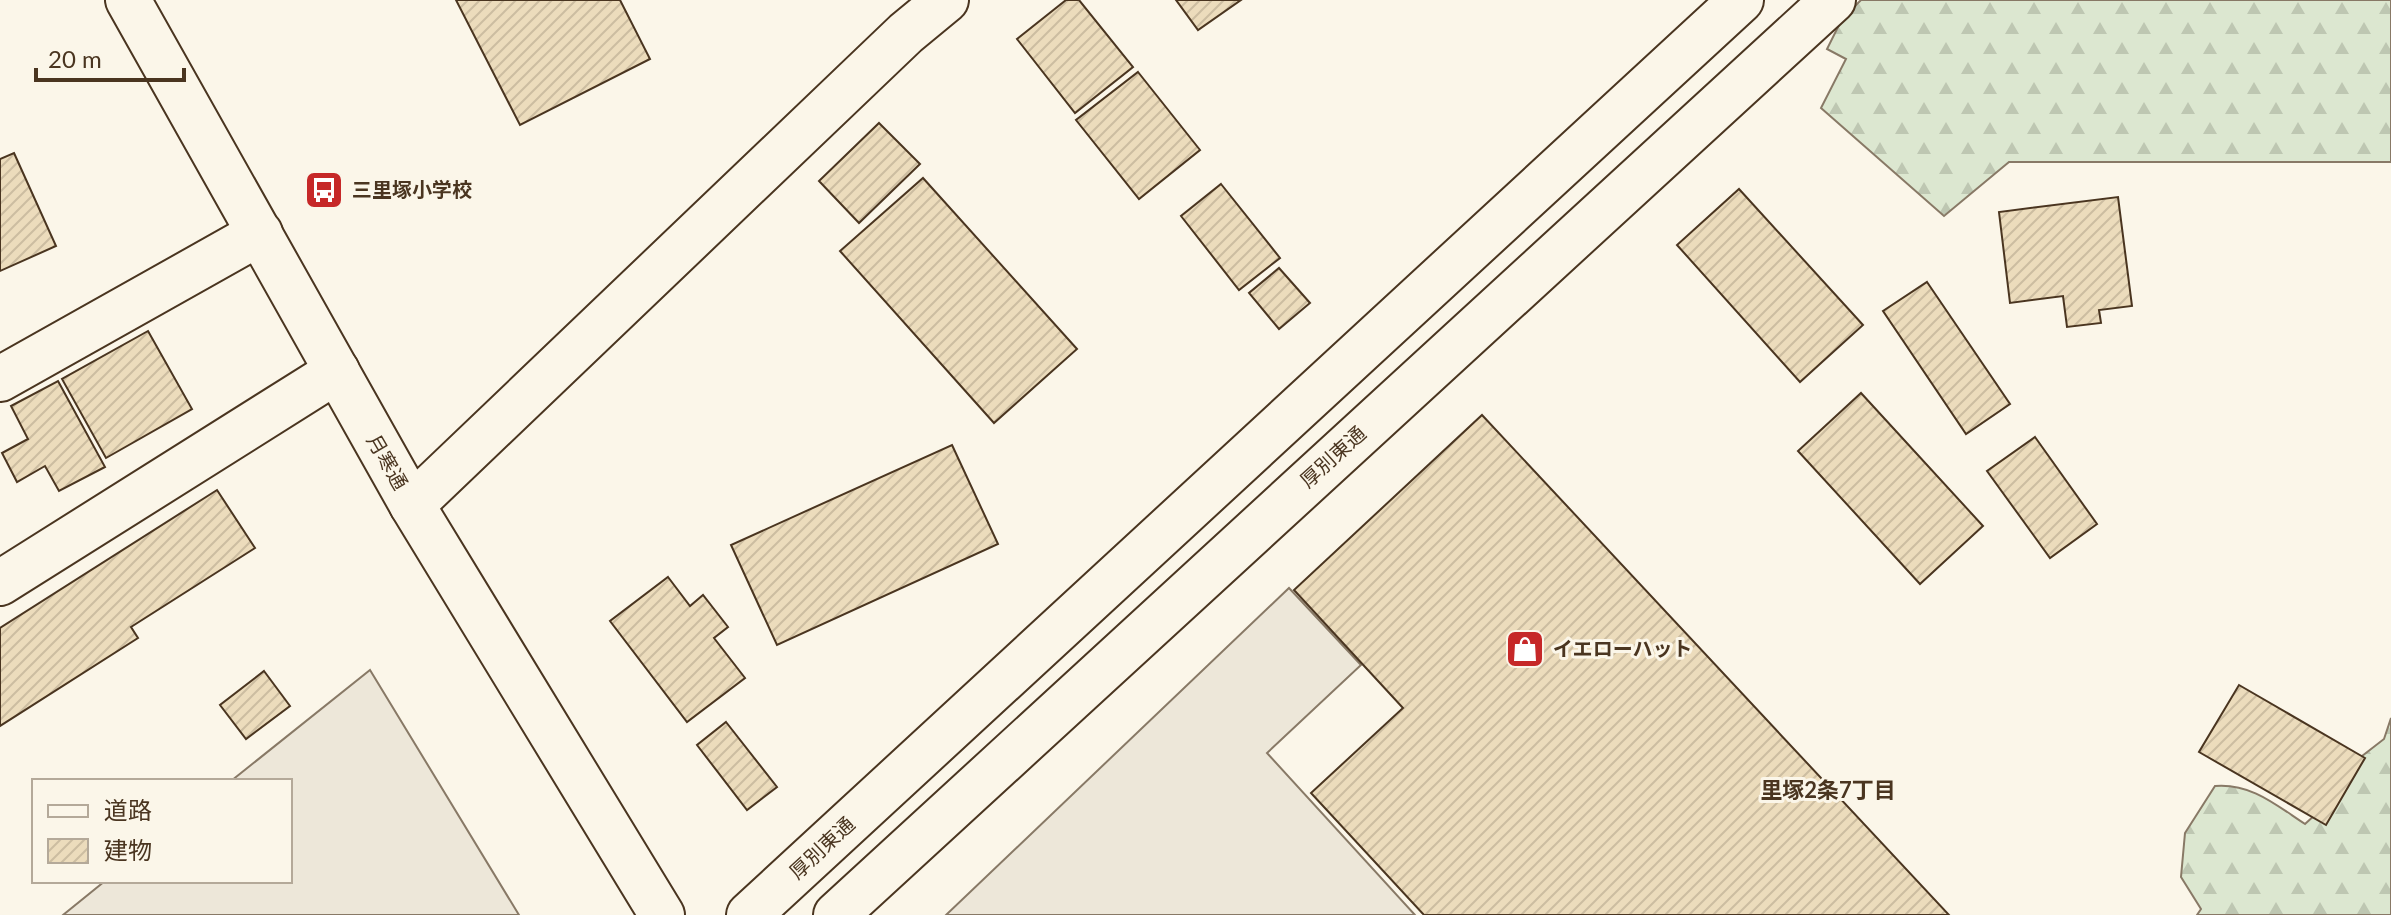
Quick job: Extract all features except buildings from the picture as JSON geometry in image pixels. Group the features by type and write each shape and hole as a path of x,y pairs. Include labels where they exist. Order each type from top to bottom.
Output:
{"main road":[{"name":"月寒通","path":"128,0 412,505 662,915"},
{"path":"412,505 906,33 946,0"},
{"name":"厚別東通","path":"749,915 1741,0"},
{"name":"厚別東通","path":"836,915 1833,0"},
{"path":"0,379 260,233"},
{"path":"0,583 337,371"}],"green space":[{"path":"1861,0 2391,0 2391,162 2009,162 1944,216 1821,108 1846,59 1827,49 1842,19"},
{"path":"2391,718 2391,915 2197,915 2201,909 2181,877 2185,833 2215,786 2252,792 2305,824 2338,794 2344,770 2384,739"}],"shaded area":[{"path":"1289,588 1361,665 1267,753 1415,915 946,915"},
{"path":"370,670 519,915 63,915 103,883 292,883 292,779 234,779"}],"place":[{"name":"三里塚小学校","path":"324,190"},
{"name":"イエローハット","path":"1525,649"}],"district":[{"name":"里塚2条7丁目","path":"1828,790"}]}
